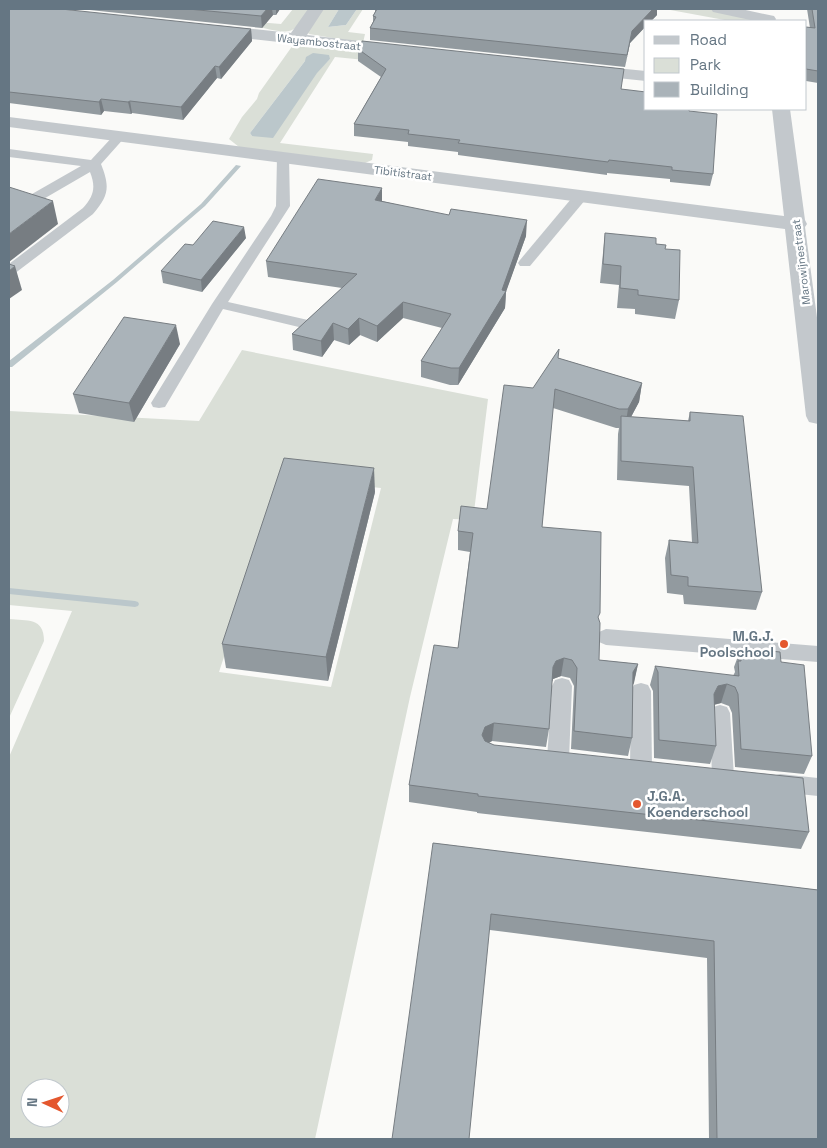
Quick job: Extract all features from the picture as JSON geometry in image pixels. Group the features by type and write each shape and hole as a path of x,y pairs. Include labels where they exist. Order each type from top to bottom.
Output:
{"street":[{"path":"296,39 316,9"},
{"path":"719,9 767,16"},
{"name":"Wayambostraat","path":"198,28 412,52"},
{"path":"568,68 644,76"},
{"name":"Marowijnestraat","path":"781,110 797,224 818,416"},
{"name":"Tibitistraat","path":"9,122 797,224"}],"lane":[{"path":"23,205 94,164 120,136"},
{"path":"9,153 94,164"},
{"path":"159,403 219,304 283,206 283,157"},
{"path":"9,271 88,211 96,202 101,192 102,183 94,164"},
{"path":"525,263 581,196"},
{"path":"219,304 303,323"},
{"path":"606,637 818,654"},
{"path":"558,759 562,686"},
{"path":"641,692 641,768"},
{"path":"720,713 731,778 818,788"}],"green space":[{"path":"293,9 312,9 300,25 289,31 276,31 256,26 257,22 281,24"},
{"path":"321,9 339,9 328,27 346,25 357,9 363,9 348,32 365,34 363,43 309,34 307,28"},
{"path":"665,9 722,11 753,20 725,20"},
{"path":"306,43 399,54 395,63 335,57 280,143 373,154 372,160 365,163 239,147 229,139 242,117 257,99 259,93 293,45","holes":["330,59 252,136 250,133 305,61"]},
{"path":"242,350 488,399 473,520 453,519 410,697 315,1139 9,1139 9,757 72,611 9,605 9,411 199,421","holes":["283,478 381,488 331,687 219,672"]},
{"path":"9,619 38,624 43,633 44,641 9,718"}],"shaded area":[{"path":"339,9 357,9 346,25 328,27"},
{"path":"313,53 329,55 330,59 317,73 273,138 252,136 250,133 305,61 306,57"}],"building":[{"path":"9,9 61,9 251,29 219,67 215,66 181,107 101,99 99,102 9,92"},
{"path":"188,9 267,9 261,16"},
{"path":"377,9 653,9 632,31 627,55 370,28 376,17 373,16"},
{"path":"812,9 818,9 818,71 807,69 807,27 815,28"},
{"path":"362,41 624,69 621,89 644,92 644,110 689,110 717,114 713,174 672,170 672,167 609,160 608,162 458,143 460,140 408,134 409,130 354,124 386,69 358,49"},
{"path":"318,179 382,188 375,200 449,215 451,209 527,220 502,290 506,291 459,368 421,361 451,314 403,302 377,326 359,318 348,329 333,323 321,341 292,334 357,274 266,261"},
{"path":"9,187 53,201 9,234"},
{"path":"213,221 244,227 201,280 161,271 185,244 193,245"},
{"path":"605,233 656,238 656,244 666,245 665,249 680,250 679,300 638,295 638,290 620,288 621,266 603,264"},
{"path":"9,264 15,266 9,271"},
{"path":"124,317 176,325 129,403 73,394"},
{"path":"559,349 558,358 642,383 628,409 619,409 555,389 542,527 601,532 600,613 598,617 600,623 599,660 638,664 633,672 632,738 574,731 577,668 572,660 564,658 556,661 553,667 549,729 494,723 485,727 482,735 485,741 494,745 803,778 809,832 478,796 478,794 409,785 434,645 458,648 473,533 458,531 461,506 487,509 504,385 533,388"},
{"path":"690,412 743,416 762,592 688,586 688,577 671,575 669,540 698,543 693,467 621,461 621,416 690,421"},
{"path":"284,458 374,468 326,657 222,644"},
{"path":"741,648 780,652 781,662 804,665 812,756 741,749 738,694 735,687 727,684 718,686 714,694 716,746 659,740 658,672 655,666 739,676 738,661 741,661"},
{"path":"433,843 818,890 818,1139 717,1139 714,941 491,914 469,1139 392,1139"}],"waterway":[{"path":"9,365 115,281 203,205 238,166"},
{"path":"9,591 135,604"}],"place":[{"name":"M.G.J. Poolschool","path":"784,644"},
{"name":"J.G.A. Koenderschool","path":"637,804"}]}
